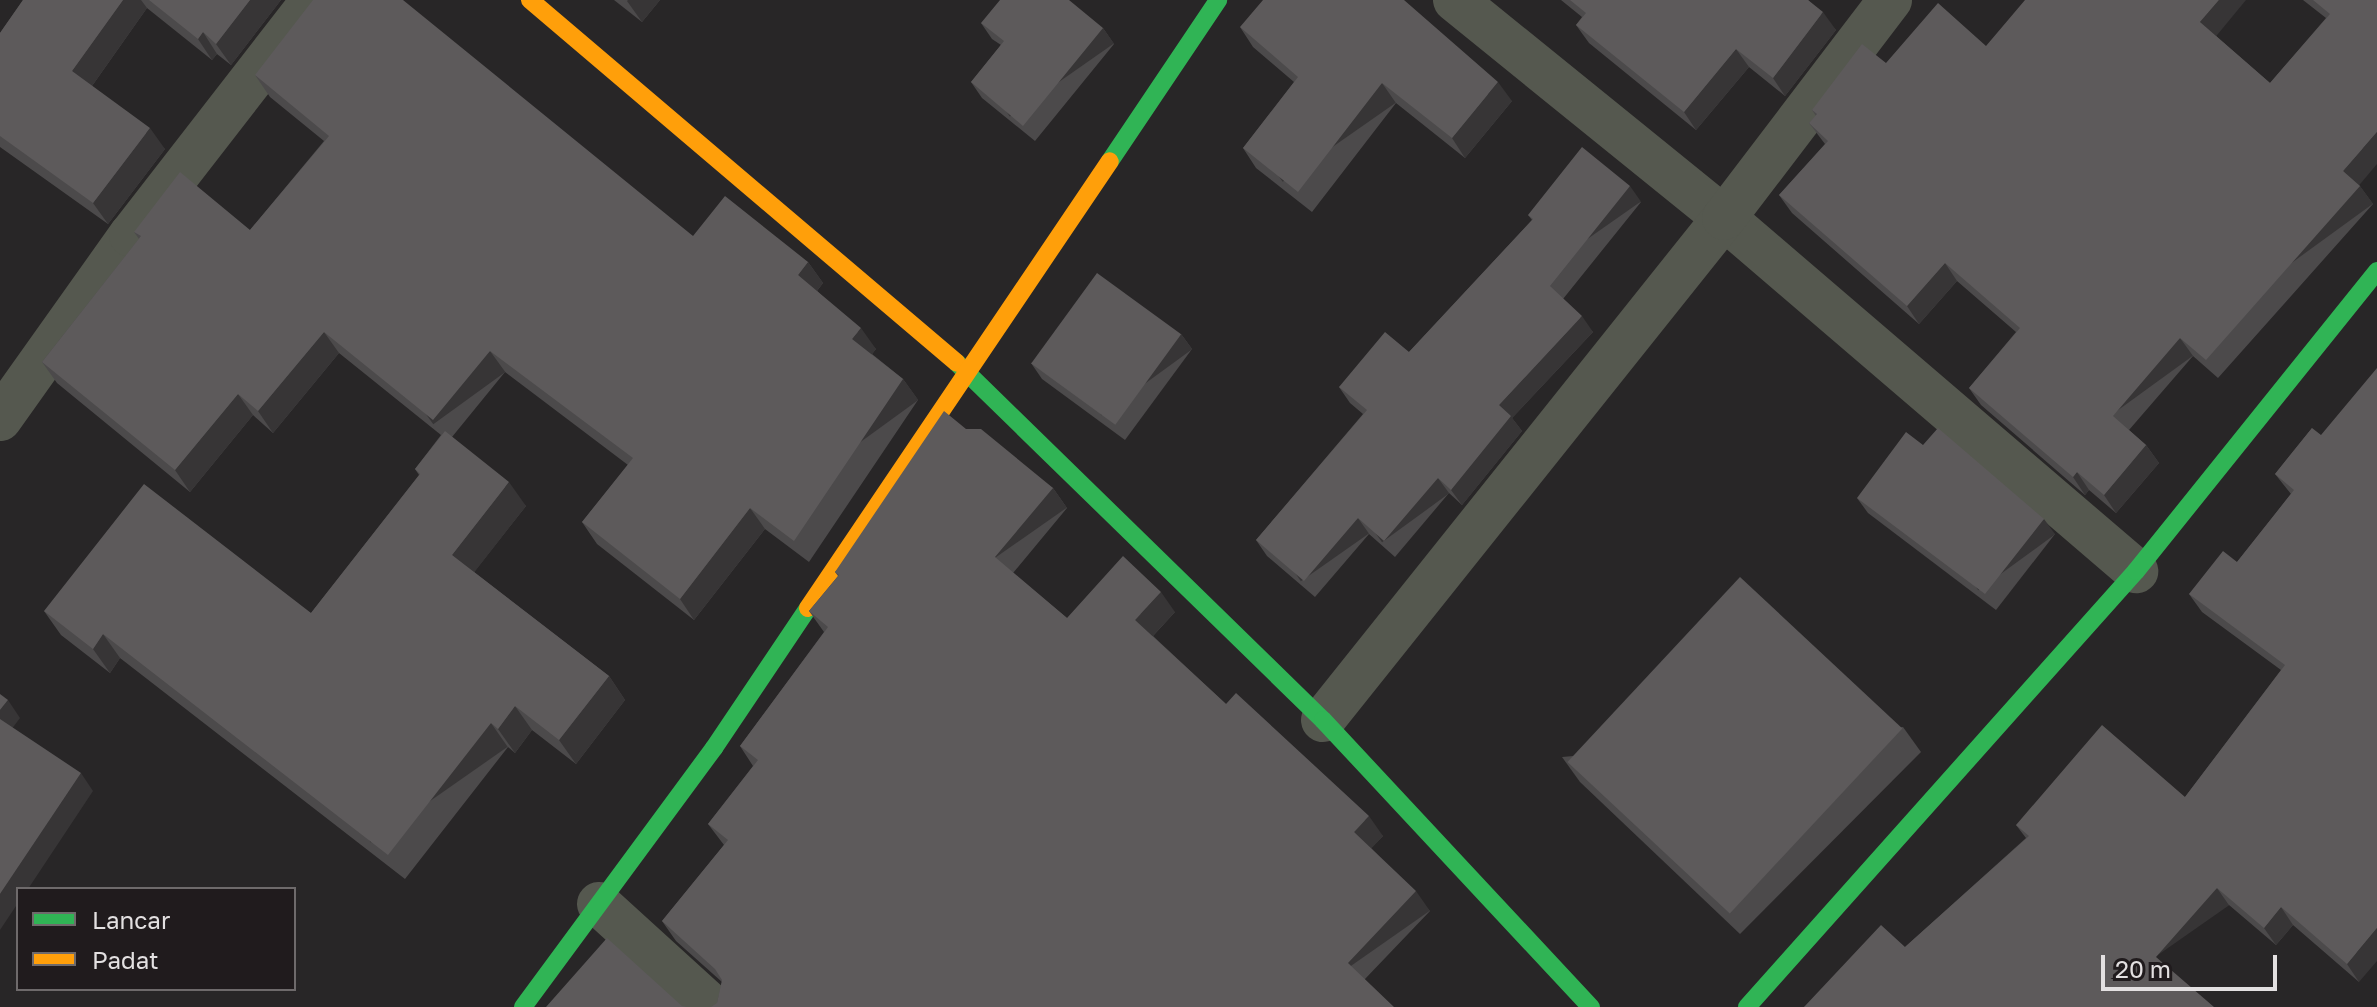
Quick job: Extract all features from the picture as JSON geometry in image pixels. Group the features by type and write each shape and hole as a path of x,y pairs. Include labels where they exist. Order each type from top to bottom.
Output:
{"main road":[{"path":"530,0 970,374 1323,720 1591,1007"},
{"path":"523,1007 714,748 970,374 1218,0"},
{"path":"1747,1007 2136,571 2377,271"}],"street":[{"path":"0,419 131,235 313,0"},
{"path":"1455,0 1724,218 2136,571"},
{"path":"1323,720 1724,218 1890,0"},
{"path":"599,904 712,1007"}],"building":[{"path":"23,0 123,0 72,71 150,128 93,203 0,136 0,33"},
{"path":"149,0 250,0 216,44 203,32 198,39"},
{"path":"313,0 403,0 693,236 725,196 808,262 798,275 861,328 852,339 903,379 794,541 750,508 680,599 582,522 633,458 490,351 433,420 324,332 258,411 238,394 175,470 42,362 141,236 134,232 180,172 250,230 329,136 255,75"},
{"path":"1000,0 1069,0 1103,28 1023,126 971,82 1004,41 981,23"},
{"path":"1263,0 1404,0 1498,82 1452,138 1382,83 1298,192 1243,148 1298,77 1240,27"},
{"path":"1570,0 1808,0 1823,12 1773,78 1736,49 1684,112 1576,25 1586,13"},
{"path":"2025,0 2219,0 2200,22 2270,83 2330,14 2313,0 2377,0 2377,132 2343,171 2360,186 2206,360 2180,338 2113,416 2146,445 2104,495 2077,472 2073,477 1969,388 2020,328 1945,263 1907,306 1779,195 1828,141 1809,123 1817,114 1812,110 1862,44 1886,63 1938,3 1986,46"},
{"path":"1582,147 1630,186 1550,286 1582,316 1499,405 1511,416 1451,490 1438,478 1384,541 1358,518 1304,581 1256,540 1367,410 1339,387 1385,332 1409,352 1533,219 1528,215"},
{"path":"1097,273 1181,334 1115,425 1031,364"},
{"path":"2377,368 2377,928 2347,964 2281,907 2264,928 2217,888 2156,957 2214,1007 1804,1007 1881,925 1905,947 2029,836 2016,825 2102,725 2185,797 2285,665 2189,594 2223,551 2237,562 2294,490 2275,474 2312,428 2321,435"},
{"path":"944,411 966,429 981,429 1053,488 995,557 1067,618 1123,556 1161,592 1135,620 1226,704 1236,693 1369,816 1354,832 1416,891 1348,963 1394,1007 711,1007 717,1003 722,980 715,969 662,921 728,840 708,824 758,760 740,746 828,627 809,611 839,575 835,572"},
{"path":"1938,428 2044,519 1985,594 1857,498 1906,432 1923,445"},
{"path":"445,431 509,482 452,555 609,676 559,740 515,706 498,729 491,723 388,855 103,634 93,649 44,611 144,484 311,613 420,474 415,469"},
{"path":"1740,577 1902,728 1730,913 1567,762"},
{"path":"0,694 8,700 0,710"},
{"path":"0,719 81,773 0,894"},
{"path":"607,938 682,1006 687,1007 546,1007"}],"traffic: fast":[{"path":"1110,161 1218,0"},
{"path":"1747,1007 2136,571 2377,271"},
{"path":"957,363 1323,720 1591,1007"},
{"path":"523,1007 714,748 808,608"}],"traffic: slow":[{"path":"530,0 957,363"},
{"path":"808,608 1110,161"}]}
